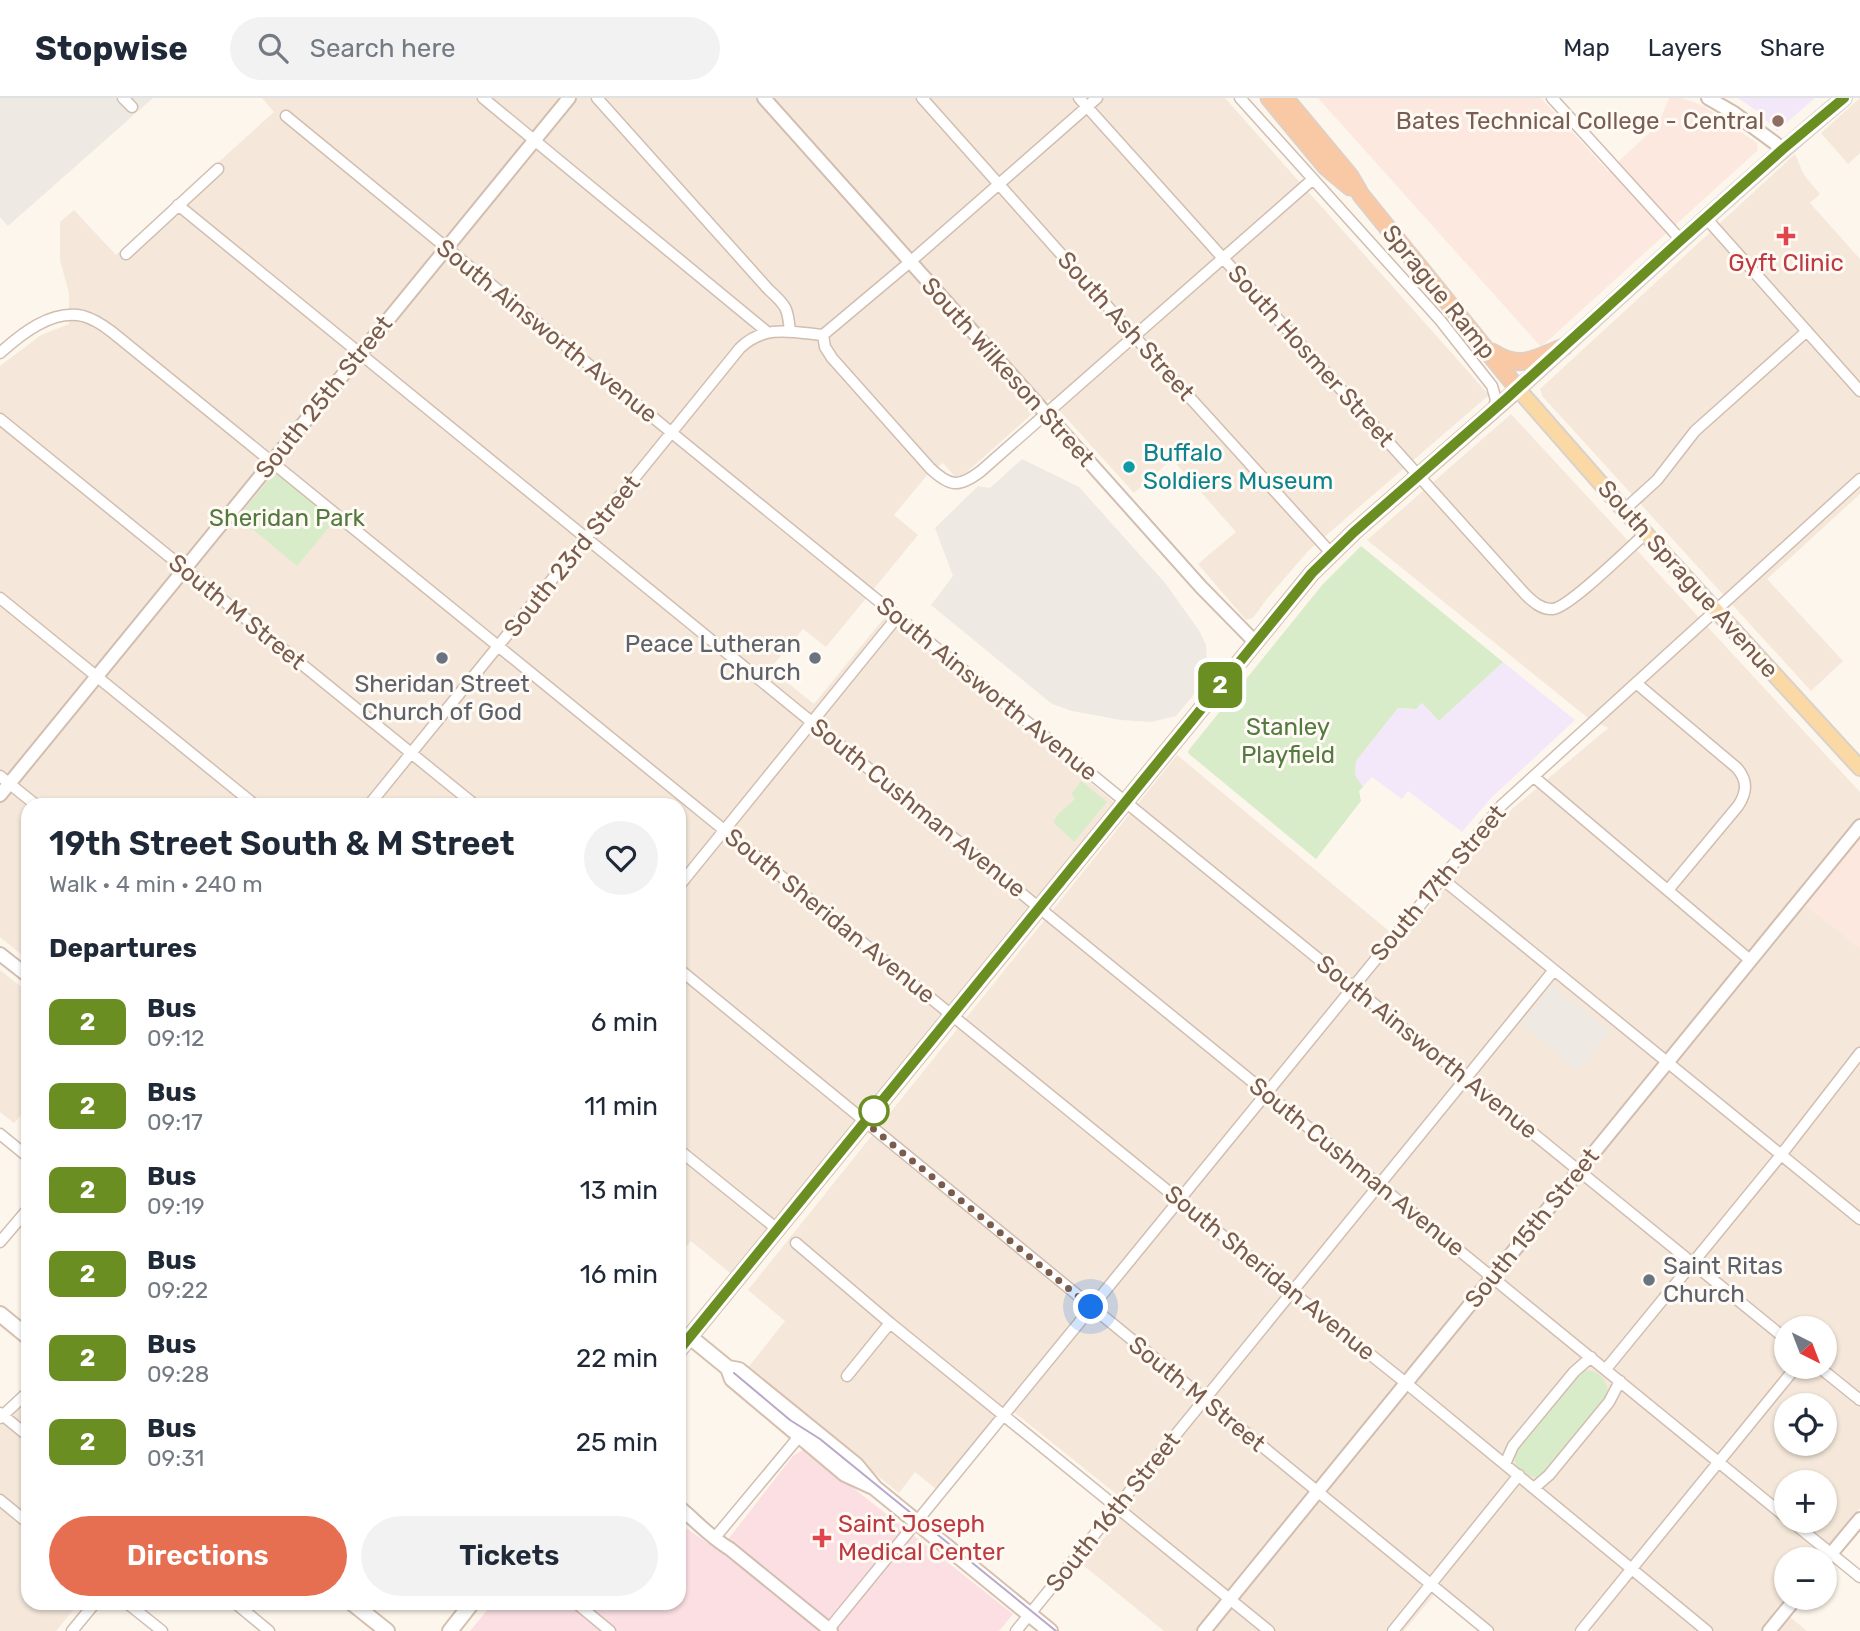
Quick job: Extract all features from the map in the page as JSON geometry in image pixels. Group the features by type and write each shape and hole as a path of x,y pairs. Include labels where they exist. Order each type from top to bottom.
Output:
{"highway":[{"name":"Sprague Ramp","path":"1269,98 1326,167 1361,195"},
{"name":"Sprague Ramp","path":"1285,98 1518,389"},
{"path":"1482,345 1504,359 1521,363 1564,347"}],"main road":[{"path":"686,1332 777,1229 1255,642 1331,553 1518,389 1783,149 1844,98"},
{"name":"South Sprague Avenue","path":"1518,389 1624,510 1860,768"},
{"path":"0,1314 21,1331"},
{"path":"686,1334 728,1368 732,1379 803,1431 845,1474 875,1488 1050,1631"},
{"path":"361,1610 387,1631"},
{"path":"450,1631 466,1610"}],"street":[{"path":"122,98 132,107"},
{"path":"483,98 766,331 823,335 999,184 1083,102 1097,98"},
{"name":"South 25th Street","path":"0,795 5,780 97,676 569,98"},
{"path":"597,98 786,307 790,332"},
{"name":"South Wilkeson Street","path":"764,98 1200,587 1255,642"},
{"name":"South Ash Street","path":"922,98 1331,553"},
{"path":"1240,98 1440,320 1492,386 1496,400 1493,411"},
{"path":"1552,98 1681,240"},
{"path":"1708,98 1734,113 1783,149"},
{"name":"South Hosmer Street","path":"1083,102 1536,604 1556,608 1568,602 1646,533"},
{"name":"South Ainsworth Avenue","path":"286,116 1774,1329"},
{"path":"126,254 218,169"},
{"path":"823,335 825,346 832,358 930,468 946,481 957,484 965,482 1313,179"},
{"name":"South Cushman Avenue","path":"178,205 1774,1507"},
{"path":"1706,218 1860,391"},
{"name":"South Sheridan Avenue","path":"0,353 20,335 40,324 78,315 96,321 686,798"},
{"name":"South 23rd Street","path":"375,798 740,348 766,331"},
{"path":"1624,510 1657,480 1695,430 1807,331"},
{"name":"South M Street","path":"0,419 466,798"},
{"name":"South 17th Street","path":"830,1630 1501,806 1860,479"},
{"path":"0,598 246,798"},
{"path":"686,877 898,616"},
{"path":"1636,683 1737,768 1746,783 1744,796 1738,806 1668,890"},
{"path":"1534,777 1750,960"},
{"path":"5,780 27,798"},
{"name":"South Sheridan Avenue","path":"686,798 1707,1631"},
{"name":"South 15th Street","path":"1204,1631 1860,826"},
{"path":"1441,878 1860,1219"},
{"path":"0,954 21,970"},
{"name":"South 16th Street","path":"1016,1631 1554,970"},
{"name":"South M Street","path":"686,975 1488,1631"},
{"path":"1606,1369 1781,1155 1860,1053"},
{"path":"0,1134 21,1151"},
{"path":"686,1156 777,1229"},
{"path":"0,1242 21,1217"},
{"path":"796,1243 890,1323 1269,1631"},
{"path":"847,1376 890,1323"},
{"path":"1505,1464 1514,1446 1539,1414 1574,1372 1591,1357"},
{"path":"1581,1631 1786,1379"},
{"path":"1834,1379 1860,1400"},
{"path":"1534,1488 1549,1475 1610,1401 1620,1381"},
{"path":"21,1398 1,1415 21,1431"},
{"path":"717,1535 803,1431"},
{"path":"1393,1631 1519,1475"},
{"path":"0,1500 21,1517"},
{"path":"686,1513 717,1535 830,1630"},
{"path":"1837,1547 1860,1519"},
{"path":"705,1528 714,1538 730,1548"},
{"name":"South Cushman Avenue","path":"1803,1533 1817,1547"},
{"name":"South Cushman Avenue","path":"1837,1563 1860,1577"},
{"path":"72,1631 89,1610"},
{"path":"136,1610 162,1631"},
{"path":"244,1610 269,1631"},
{"path":"584,1610 610,1631"},
{"path":"1769,1631 1786,1610"}],"shaded area":[{"path":"0,98 153,98 8,226 0,217"},
{"path":"262,98 1225,98 1489,395 1308,551 1253,618 1246,620 1198,564 1236,532 1172,459 1134,493 1049,399 958,480 943,463 928,474 894,515 918,535 826,647 803,629 770,669 814,704 885,617 1114,802 730,1273 691,1241 686,1247 686,798 21,798 21,954 0,937 0,366 41,335 69,324 69,293 60,260 60,222 74,210 116,255 274,112"},
{"path":"1318,98 1541,98 1608,171 1658,125 1669,98 1682,98 1704,106 1757,143 1758,150 1541,347"},
{"name":"Bates Technical College - Central","path":"1738,98 1815,98 1777,131 1757,111"},
{"path":"1860,98 1860,153 1848,164 1821,133"},
{"path":"1795,154 1804,175 1820,194 1810,203 1860,259 1860,494 1767,579 1843,661 1811,691 1543,397 1540,389"},
{"path":"1511,414 1860,792 1860,1508 1829,1547 1774,1547 1774,1610 1781,1610 1807,1631 1593,1631 1581,1622 1573,1631 1479,1631 1434,1595 1404,1631 1164,1631 1083,1565 1130,1505 1005,1405 936,1489 915,1472 899,1493 746,1370 785,1321 748,1290 1177,755 1401,941 1511,810 1608,728 1588,718 1367,540"},
{"path":"1022,459 1079,487 1166,584 1200,632 1206,645 1207,665 1201,686 1176,716 1151,722 1121,720 1072,711 1052,704 931,605 953,576 935,528 978,486 990,488"},
{"path":"1503,662 1575,720 1491,798 1462,832 1408,791 1402,799 1372,777 1363,787 1355,775 1356,761 1398,708 1416,709 1422,703 1439,721"},
{"path":"1860,826 1860,949 1799,900"},
{"path":"0,970 21,986 21,1115 14,1123 0,1112"},
{"path":"1552,985 1610,1032 1578,1071 1521,1024"},
{"path":"21,1406 21,1610 73,1610 56,1631 0,1631 0,1425"},
{"name":"Saint Joseph Medical Center","path":"804,1449 1013,1614 999,1631 470,1631 487,1610 686,1610 686,1528 719,1551 793,1456"}],"green space":[{"name":"Sheridan Park","path":"277,470 336,519 297,566 238,517"},
{"name":"Stanley Playfield","path":"1361,546 1503,662 1439,721 1422,703 1416,709 1398,708 1356,761 1355,775 1363,787 1359,791 1361,801 1316,859 1188,751 1323,584"},
{"path":"1081,781 1107,802 1074,842 1053,822 1075,799 1071,794"},
{"path":"1585,1370 1603,1378 1608,1398 1544,1476 1526,1475 1515,1462 1514,1450 1580,1372"}],"tram line":[{"path":"734,1373 790,1420 820,1439 1056,1631"}],"bus line":[{"name":"2","path":"686,1341 1312,573 1354,532 1588,326 1650,267 1844,98"}],"place":[{"name":"Bates Technical College - Central","path":"1778,121"},
{"name":"Gyft Clinic","path":"1786,236"},
{"name":"Buffalo Soldiers Museum","path":"1129,467"},
{"name":"Sheridan Street Church of God","path":"442,658"},
{"name":"Peace Lutheran Church","path":"815,658"},
{"name":"Saint Ritas Church","path":"1649,1280"},
{"name":"Saint Joseph Medical Center","path":"822,1538"}],"route":[{"path":"874,1111 865,1122 1091,1307"}]}
